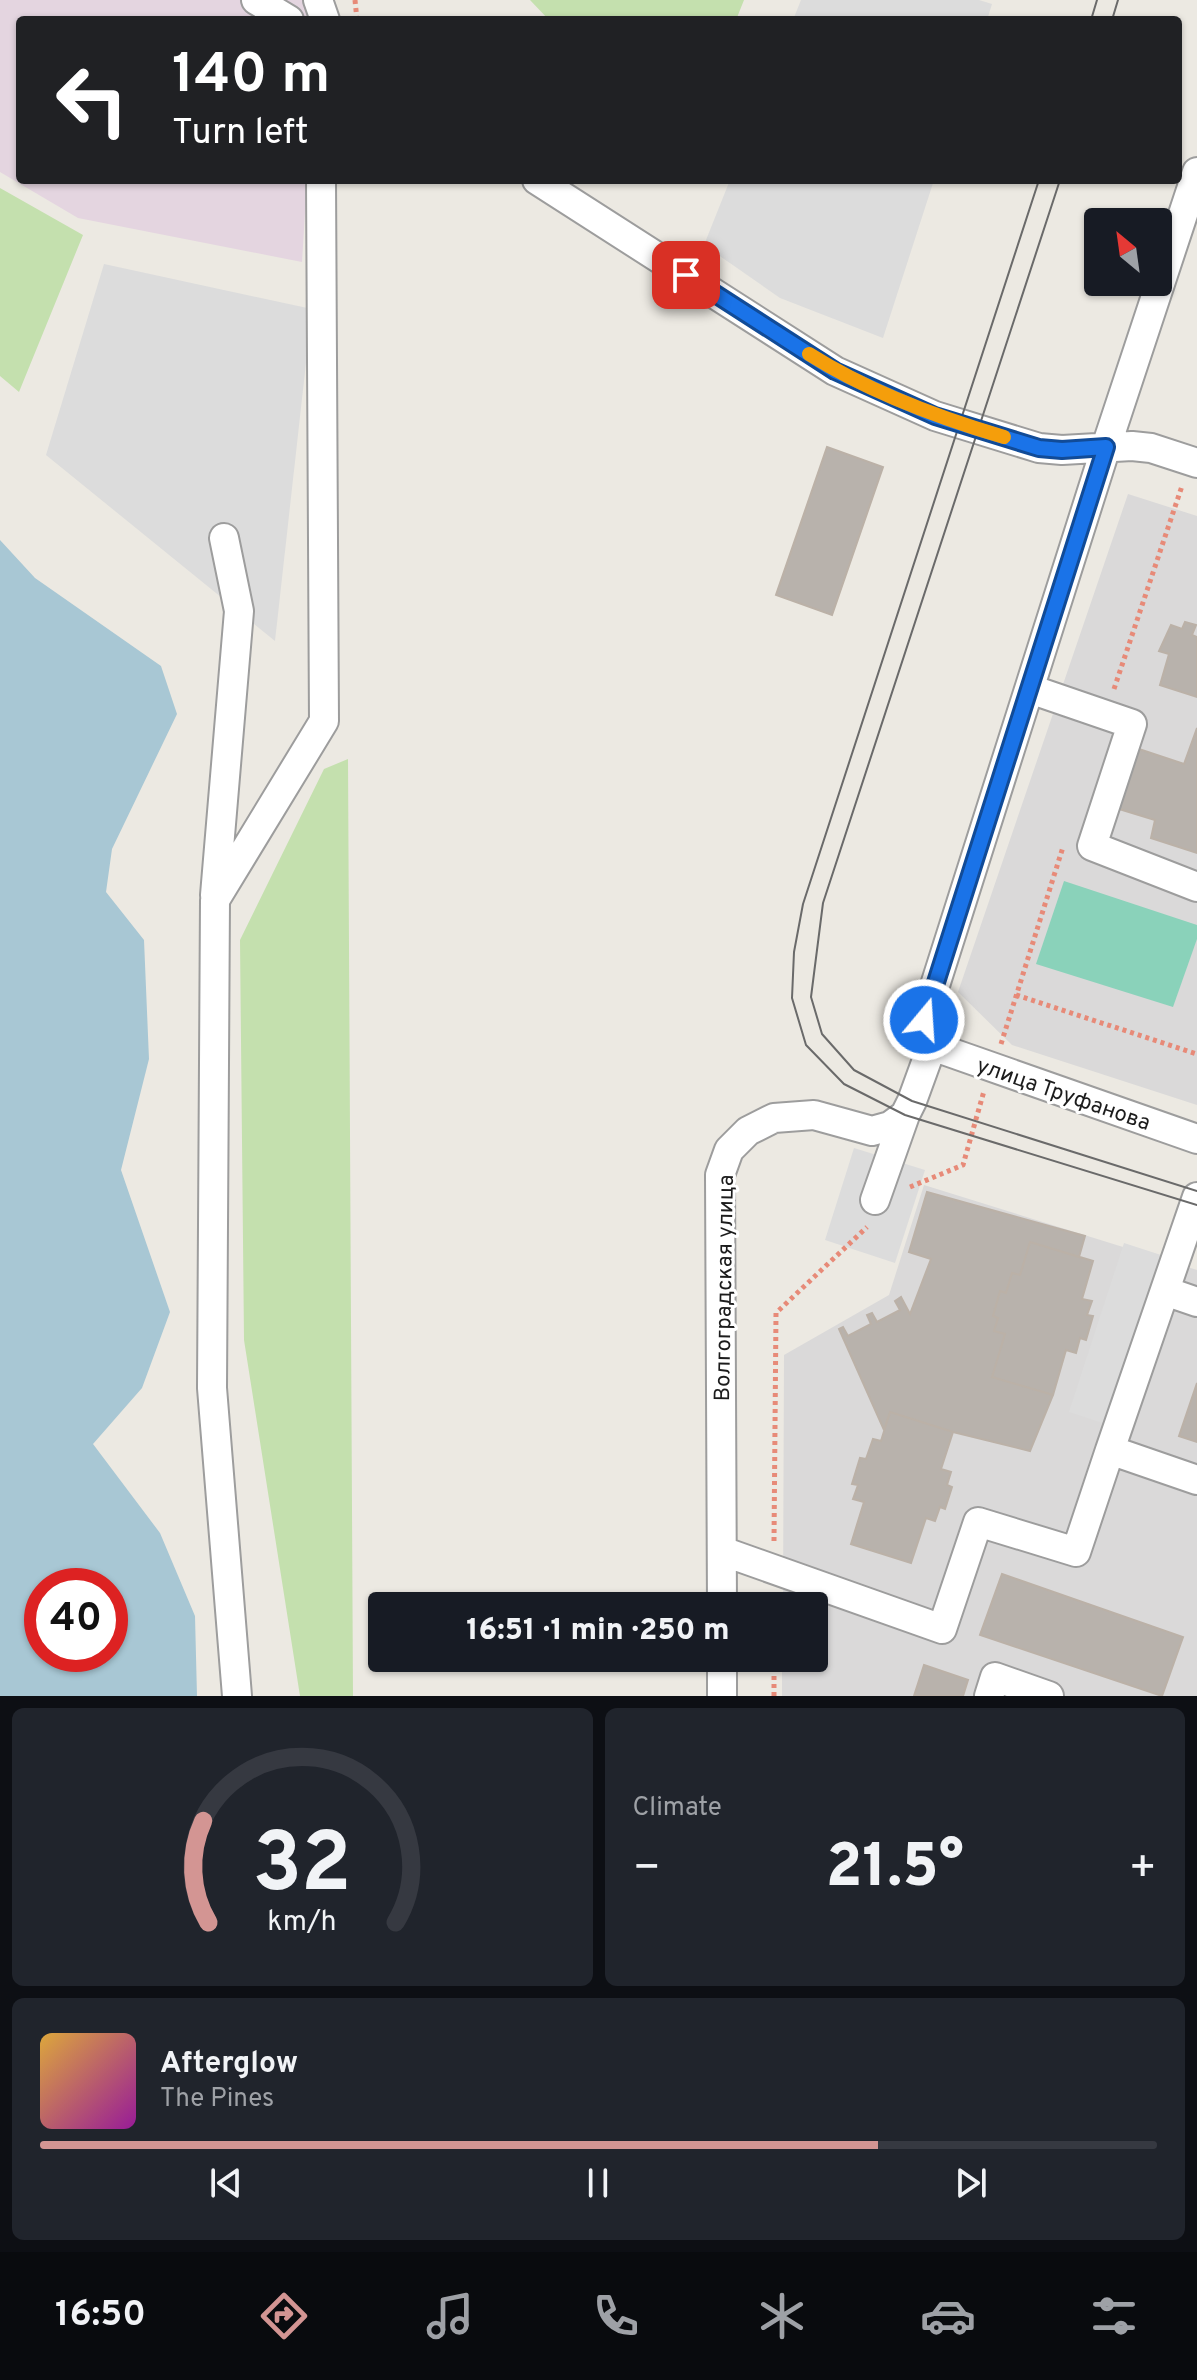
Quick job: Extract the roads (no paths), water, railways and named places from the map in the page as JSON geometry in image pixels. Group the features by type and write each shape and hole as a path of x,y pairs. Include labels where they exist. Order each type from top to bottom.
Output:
{"street":[{"path":"256,0 282,16"},
{"path":"875,1209 905,1115 932,1046 924,1034 924,1020 1197,172"},
{"path":"215,900 324,721 321,184"},
{"path":"543,184 835,371 935,416 1039,448 1151,448 1197,463"},
{"path":"224,538 239,611 215,900 212,1388 237,1696"},
{"path":"1030,689 1132,724 1092,846 1197,887"},
{"name":"улица Труфанова","path":"932,1046 992,1070 1197,1139"},
{"name":"Волгоградская улица","path":"722,1592 720,1175 729,1150 748,1131 774,1118 814,1115 872,1131 890,1126 905,1115"},
{"path":"722,1551 942,1629 978,1522 1076,1552 1197,1197"},
{"path":"1165,1291 1197,1302"},
{"path":"1110,1450 1197,1480"},
{"path":"722,1672 722,1696"},
{"path":"989,1696 995,1677 1049,1696"}],"water":[{"path":"0,540 35,578 161,666 177,714 112,849 106,892 144,940 149,1059 121,1170 170,1312 142,1388 93,1444 160,1533 195,1616 197,1696 0,1696"}],"tram line":[{"path":"1092,16 1097,0"},
{"path":"1113,16 1118,0"},
{"path":"1038,184 803,904 794,952 792,998 806,1045 844,1084 905,1115 1197,1205"},
{"path":"1059,184 823,903 811,997 822,1034 854,1070 912,1101 1197,1191"}]}
